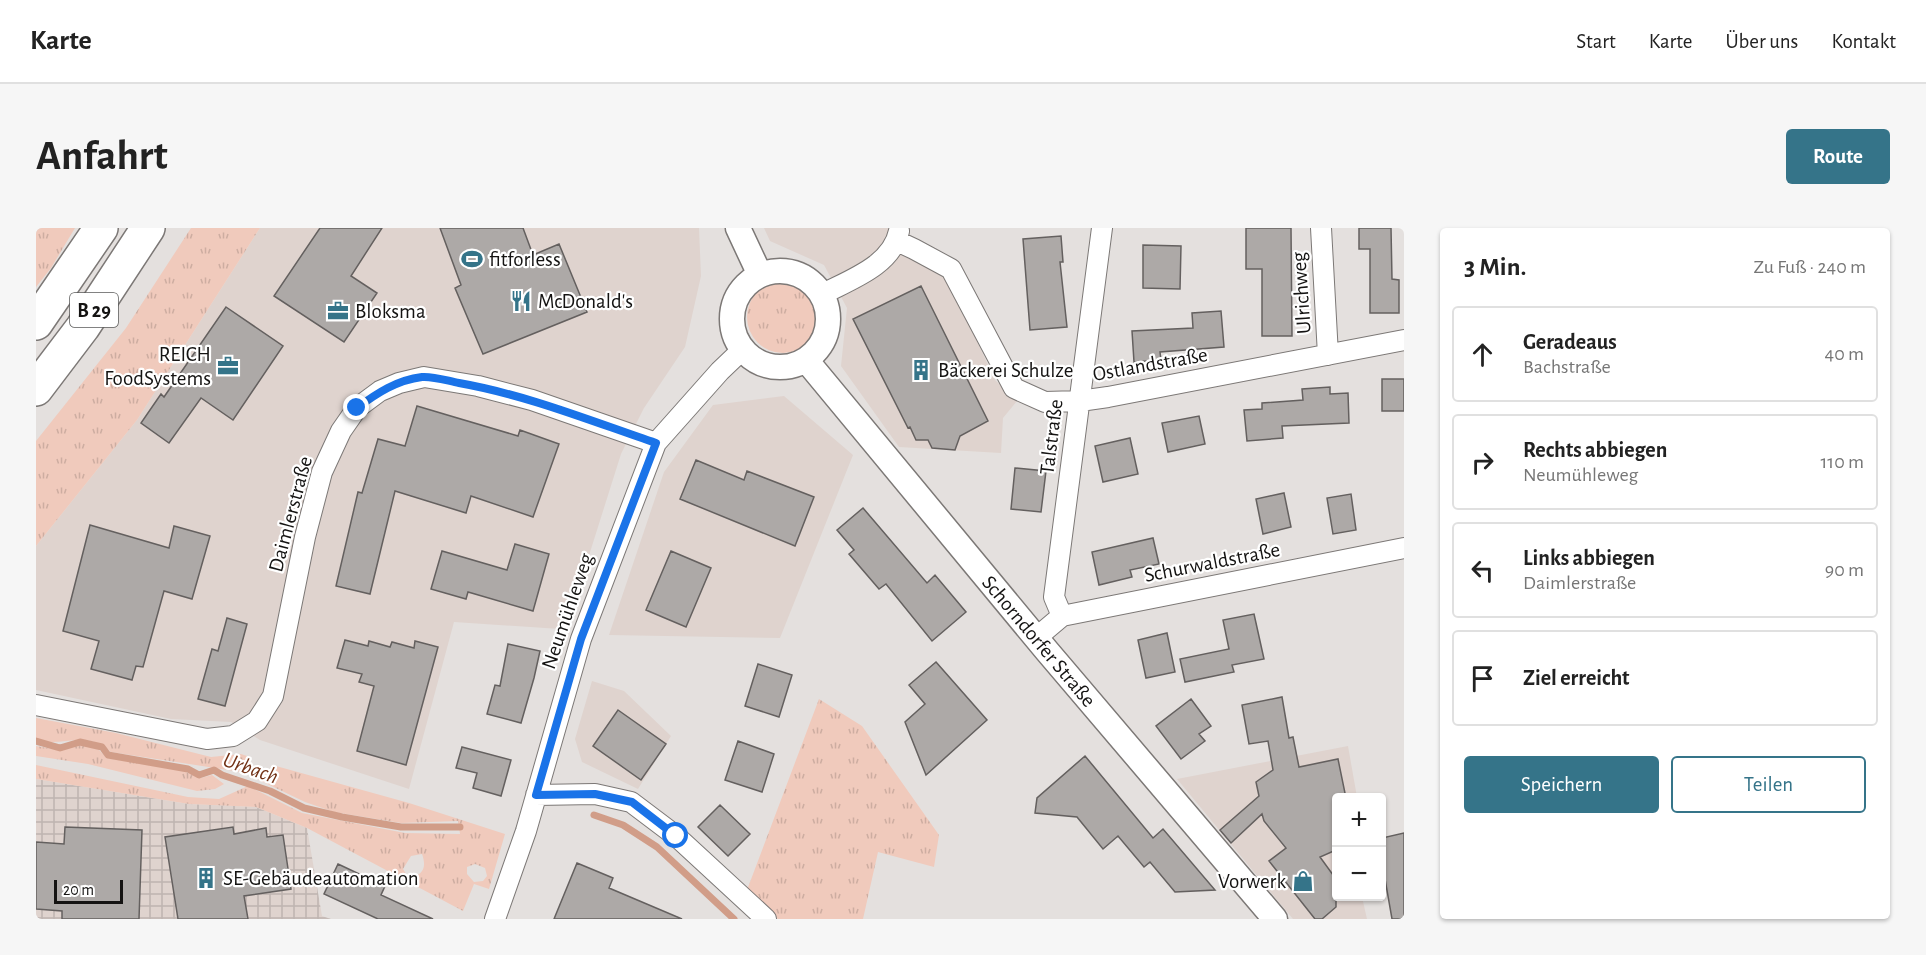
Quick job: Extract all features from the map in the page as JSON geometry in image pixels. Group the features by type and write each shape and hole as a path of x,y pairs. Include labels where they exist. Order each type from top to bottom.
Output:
{"highway":[{"name":"B 29","path":"36,323 101,228"},
{"name":"B 29","path":"36,389 83,327 148,228"}],"street":[{"path":"738,228 760,274"},
{"name":"Talstraße","path":"1062,616 1054,597 1102,228"},
{"name":"Ulrichweg","path":"1321,228 1328,355"},
{"name":"Ostlandstraße","path":"821,295 871,268 889,254 899,235 914,249 951,269 1014,388 1045,402 1080,401 1404,340"},
{"path":"788,271 804,277 816,287 821,295 826,305 828,326 821,345 806,360 794,366 780,368 765,366 742,350 735,338 732,310 745,285 760,274 788,271"},
{"name":"Neumühleweg","path":"495,919 526,831 581,639 656,443 720,371 742,350"},
{"name":"Schorndorfer Straße","path":"806,360 1036,638 1275,919"},
{"name":"Daimlerstraße","path":"36,705 207,739 233,736 257,721 273,696 305,537 322,472 341,431 357,408 380,391 399,383 424,377 478,386 532,400 656,443"},
{"name":"Schurwaldstraße","path":"1036,638 1062,616 1404,548"},
{"path":"536,795 595,794 632,802 676,836 766,919"}],"shaded area":[{"path":"260,228 699,228 701,276 685,347 644,408 621,454 568,622 560,629 454,622 409,789 260,740 231,722 171,719 36,690 36,546 137,420"},
{"path":"764,228 902,228 918,261 949,281 995,380 1017,401 1003,418 1001,453 899,447 841,366 847,308 824,265 770,241"},
{"path":"784,396 853,455 780,638 609,635 664,472 713,405"},
{"path":"592,681 624,691 671,736 638,789 582,762 575,739"},
{"path":"1348,746 1356,793 1332,793 1332,901 1363,901 1367,919 1293,919 1177,779"},
{"path":"36,779 189,804 256,807 307,828 322,916 331,919 36,919"}],"green space":[{"path":"36,228 75,228 51,268 36,287"},
{"path":"191,228 260,228 137,420 36,546 36,441 126,328"},
{"path":"783,281 797,284 809,291 816,303 819,317 816,331 809,343 797,350 783,353 769,350 757,343 750,331 747,317 750,303 757,291 769,284"},
{"path":"819,699 862,726 939,835 934,867 878,852 863,919 778,919 747,890"},
{"path":"36,718 116,733 211,757 241,754 250,757 250,767 241,772 111,752 92,741 54,742 36,739"},
{"path":"80,744 98,749 107,758 178,769 201,778 212,775 224,784 215,789 197,791 88,764 36,756 36,746 59,750"},
{"path":"36,765 188,797 219,799 248,786 302,813 405,833 460,834 458,821 401,823 334,812 305,802 257,779 276,766 409,803 505,834 489,889 474,884 463,911 307,828 256,807 189,804 36,779","holes":["422,854 424,867 417,875 408,877 403,869 411,856","475,864 485,868 487,876 483,881 474,882 467,874 467,867"]}],"building":[{"path":"320,228 382,228 351,276 377,293 344,342 274,296"},
{"path":"440,228 523,228 533,255 559,244 587,312 483,354 455,288 461,285"},
{"path":"1246,228 1291,228 1292,336 1262,336 1262,269 1246,269"},
{"path":"1359,228 1391,228 1392,279 1399,280 1399,313 1370,313 1370,249 1359,249"},
{"path":"1061,236 1063,262 1060,262 1067,327 1030,330 1023,239"},
{"path":"1143,245 1181,246 1180,289 1143,288"},
{"name":"Bäckerei Schulze","path":"921,286 988,421 960,436 955,450 932,448 928,440 916,440 853,319"},
{"path":"226,307 283,346 233,420 201,398 169,443 141,423 161,394 164,397"},
{"path":"1221,311 1224,347 1160,352 1161,360 1134,362 1132,331 1193,328 1192,313"},
{"path":"1382,379 1404,379 1404,411 1382,411"},
{"path":"1330,387 1330,394 1348,393 1349,423 1282,426 1283,438 1247,441 1244,410 1262,409 1262,403 1303,400 1302,389"},
{"path":"417,406 518,436 520,430 559,444 533,517 471,496 466,513 395,491 370,594 336,586 358,492 362,493 378,439 405,446"},
{"path":"1199,416 1205,444 1168,452 1162,423"},
{"path":"1130,438 1138,474 1103,482 1095,446"},
{"path":"696,460 744,480 747,471 814,497 795,546 680,499"},
{"path":"1015,468 1046,471 1041,512 1011,509"},
{"path":"1284,493 1291,527 1263,534 1256,499"},
{"path":"1351,494 1356,530 1333,534 1327,498"},
{"path":"863,508 927,583 935,575 966,612 932,641 886,584 879,589 849,554 854,550 837,530"},
{"path":"90,525 169,548 174,526 210,536 192,599 164,591 143,667 136,666 132,680 91,669 99,641 63,631"},
{"path":"1153,538 1159,564 1130,570 1132,577 1099,585 1092,552"},
{"path":"515,544 549,554 533,611 468,592 466,599 431,589 442,551 507,570"},
{"path":"671,551 711,568 686,627 646,610"},
{"path":"1254,614 1264,659 1232,665 1234,672 1185,682 1180,659 1229,649 1223,620"},
{"path":"227,618 247,624 225,706 198,699 212,649 218,651"},
{"path":"1167,633 1175,672 1146,678 1138,640"},
{"path":"345,640 368,646 369,641 390,647 392,642 414,648 415,641 438,647 406,765 357,751 374,686 359,682 362,674 337,668"},
{"path":"508,644 540,651 521,723 487,714 495,685 500,686"},
{"path":"936,662 987,720 926,775 905,722 925,704 909,685"},
{"path":"758,664 792,675 779,717 745,706"},
{"path":"1282,697 1289,738 1293,737 1299,767 1338,759 1345,793 1332,793 1332,852 1320,857 1332,874 1332,901 1336,901 1336,907 1322,919 1315,919 1269,861 1286,848 1264,821 1262,814 1231,843 1220,830 1259,796 1256,782 1273,770 1268,741 1249,744 1242,705"},
{"path":"1191,699 1211,726 1199,734 1205,741 1181,759 1156,726"},
{"path":"618,710 666,744 641,780 593,746"},
{"path":"738,741 774,754 762,792 725,780"},
{"path":"462,747 511,760 501,796 473,788 477,773 456,768"},
{"path":"1085,756 1153,838 1163,829 1215,890 1175,892 1150,862 1144,867 1118,836 1103,849 1077,817 1035,813 1037,798"},
{"path":"720,805 750,834 728,856 698,827"},
{"path":"65,827 142,830 139,919 62,919 62,911 36,909 36,842 64,844"},
{"name":"SE-Gebäudeautomation","path":"233,827 234,834 266,828 267,837 283,835 291,889 244,896 248,919 178,919 165,837"},
{"path":"1404,833 1404,919 1392,919 1386,885 1386,837"},
{"path":"577,863 613,878 609,888 682,919 554,919"},
{"path":"338,864 385,886 381,895 433,919 378,919 324,894"}],"waterway":[{"name":"Urbach","path":"36,741 60,748 80,742 102,747 108,755 188,769 199,775 214,770 222,775 270,791 304,808 342,817 401,827 460,827"},
{"name":"Urbach","path":"594,815 623,825 657,847 734,919"}],"place":[{"name":"fitforless","path":"472,259"},
{"name":"McDonald's","path":"521,301"},
{"name":"Bloksma","path":"338,311"},
{"name":"REICH FoodSystems","path":"228,366"},
{"name":"Bäckerei Schulze","path":"921,370"},
{"name":"SE-Gebäudeautomation","path":"206,878"},
{"name":"Vorwerk","path":"1303,881"}],"route":[{"path":"357,408 380,391 399,383 424,377 478,386 532,400 656,443 581,639 536,795 595,794 632,802 676,836"}]}
